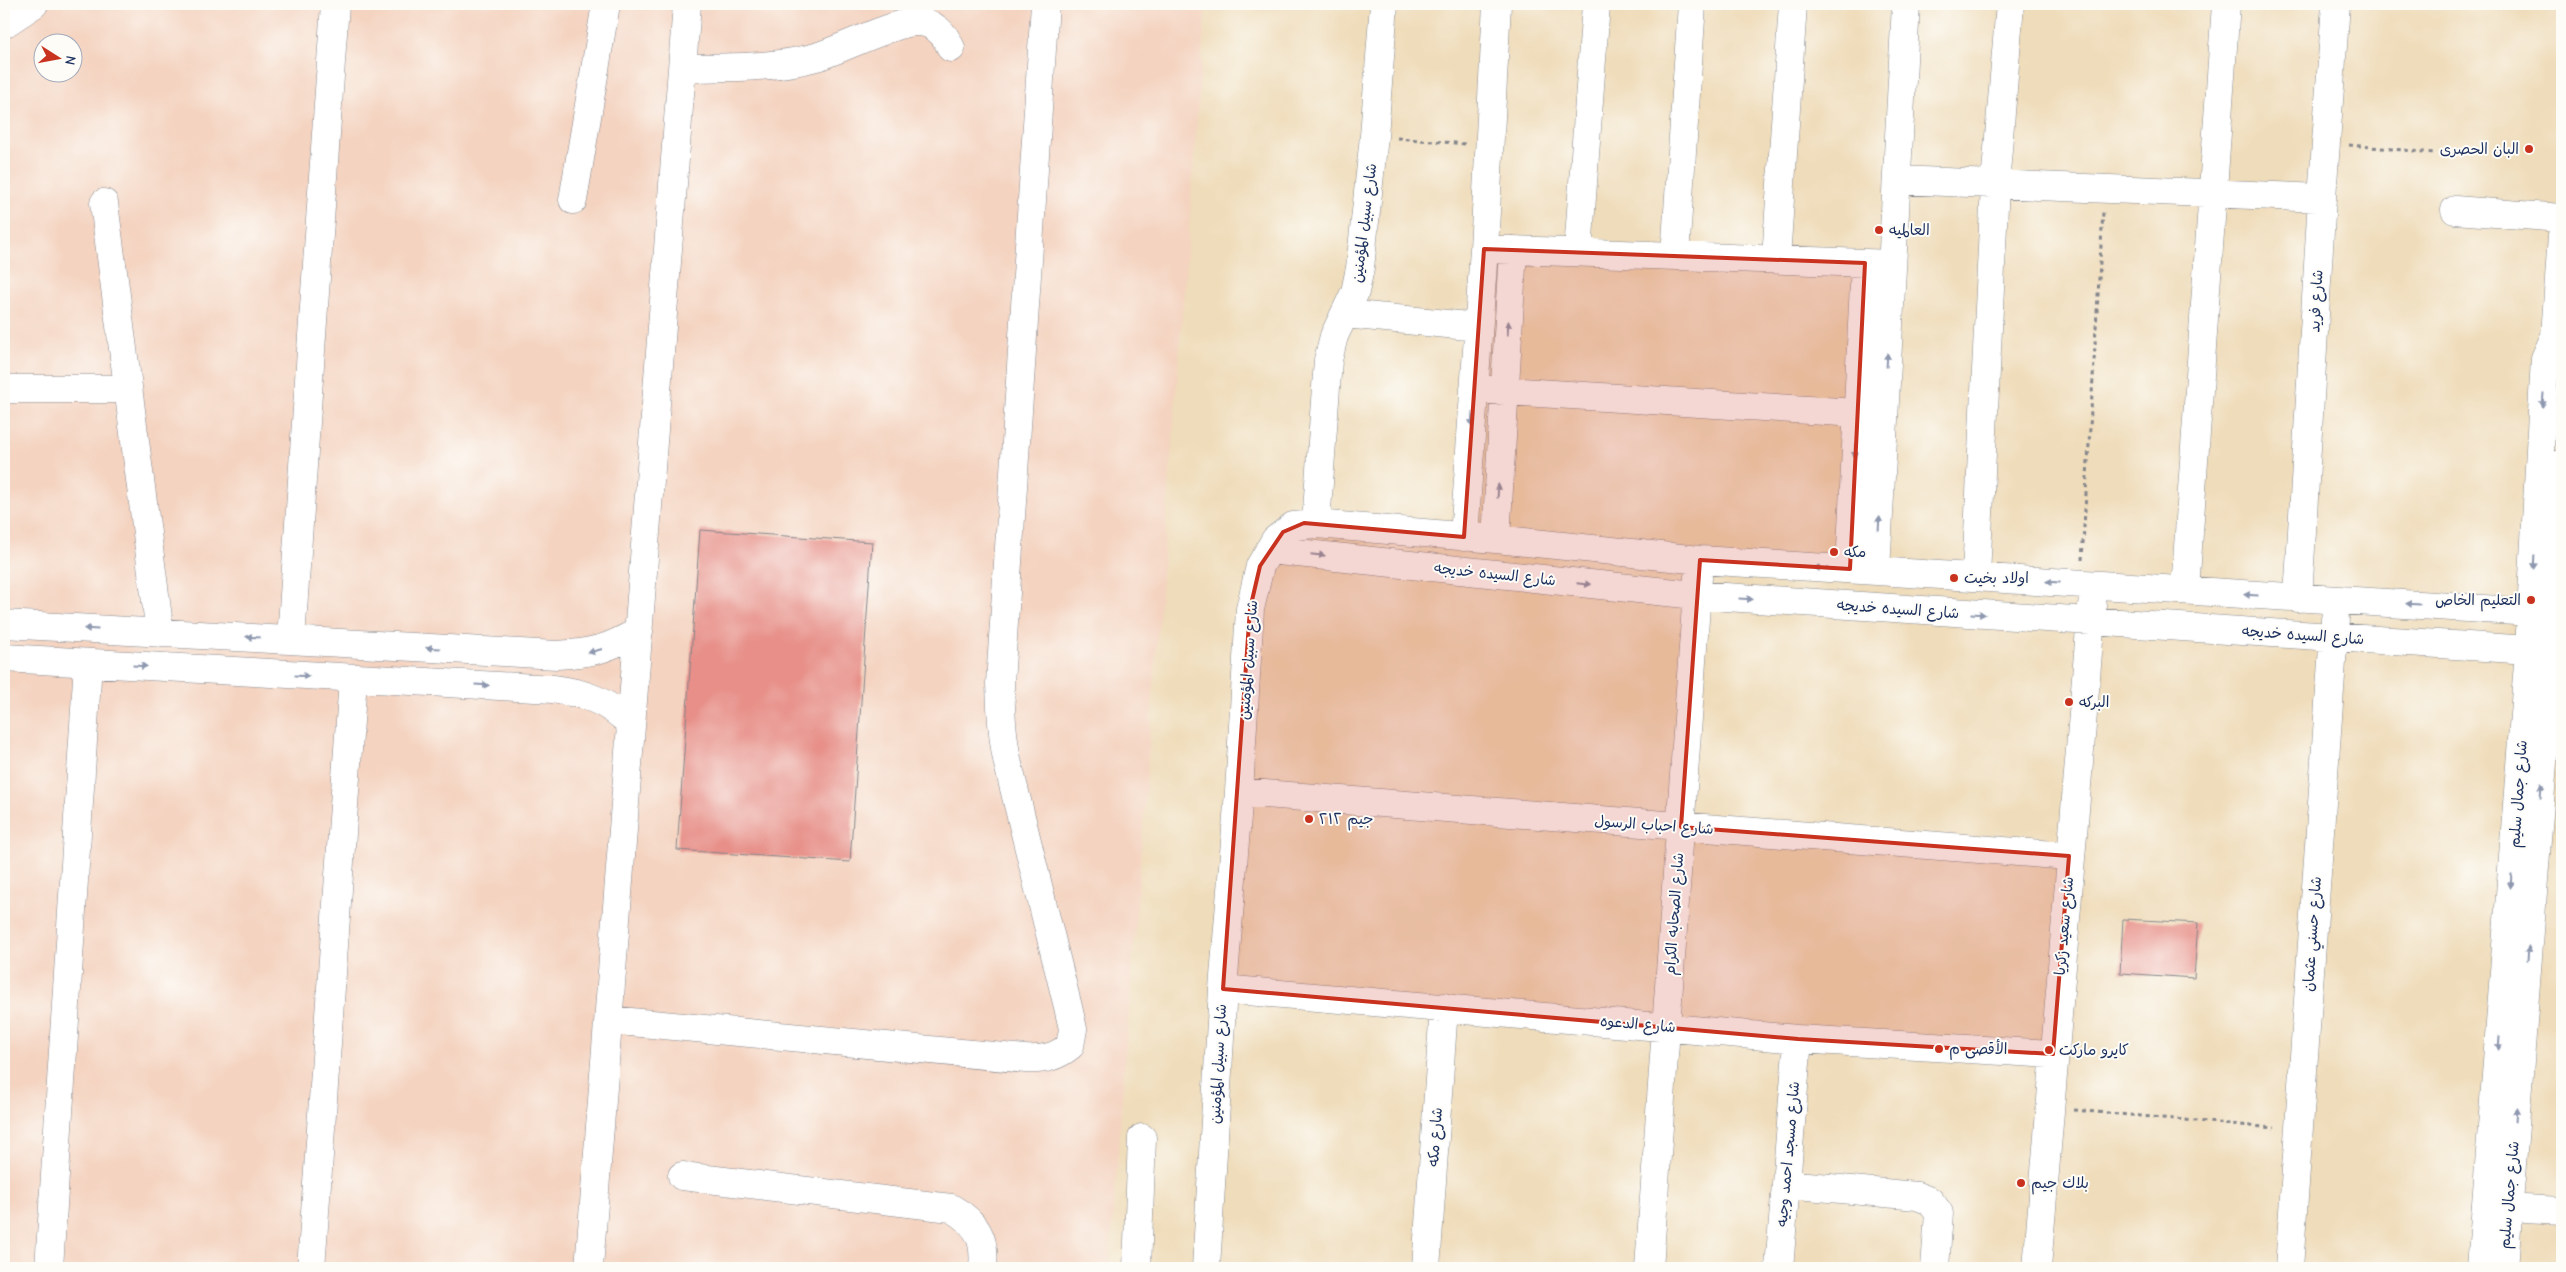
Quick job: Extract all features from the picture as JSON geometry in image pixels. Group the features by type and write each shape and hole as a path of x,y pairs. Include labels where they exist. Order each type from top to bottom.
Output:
{"street":[{"path":"4,24 34,4"},
{"path":"291,639 335,4"},
{"path":"573,200 606,4"},
{"path":"589,1268 687,4"},
{"path":"609,1020 1041,1060 1060,1055 1070,1046 1073,1029 1070,1014 1002,739 1000,683 1044,4"},
{"name":"شارع سبيل المؤمنين","path":"1206,1268 1222,989 1250,609 1260,566 1275,540 1293,526 1316,524 1328,360 1334,336 1355,292 1360,268 1374,136 1384,4"},
{"path":"1464,537 1484,249 1497,4"},
{"path":"1578,252 1596,4"},
{"path":"1675,256 1692,4"},
{"path":"1776,259 1793,4"},
{"path":"1876,571 1906,4"},
{"path":"1976,576 1995,184 2010,4"},
{"path":"2185,590 2226,4"},
{"name":"شارع فريد","path":"2298,598 2322,198 2336,4"},
{"path":"682,68 758,66 794,62 842,49 899,25 916,22 934,26 942,32 951,48"},
{"path":"1898,180 2322,198"},
{"path":"104,203 160,633"},
{"path":"2455,210 2562,218"},
{"name":"شارع جمال سليم","path":"2504,1268 2497,1208 2531,612 2551,433 2562,235"},
{"path":"1484,249 1892,264"},
{"path":"1496,539 1513,250"},
{"path":"1850,569 1856,413 1865,263"},
{"path":"1345,314 1478,327"},
{"path":"4,388 128,389"},
{"path":"1474,390 1856,413"},
{"name":"شارع جمال سليم","path":"2481,1268 2497,1208 2555,698 2562,463"},
{"path":"1316,524 1496,539 1700,560 2531,612"},
{"name":"شارع السيده خديجه","path":"1269,550 1695,595 2529,650"},
{"name":"شارع الصحابه الكرام","path":"1649,1268 1681,827 1695,595 1700,560"},
{"name":"شارع سعيد زكريا","path":"2037,1268 2048,1108 2090,621 2087,584"},
{"name":"شارع حسني عثمان","path":"2289,1268 2336,599"},
{"path":"4,624 558,655 589,654 615,645 639,631"},
{"path":"4,658 574,691 605,702 630,723"},
{"path":"49,1268 88,663"},
{"path":"311,1268 353,679"},
{"name":"شارع احباب الرسول","path":"1238,792 2069,856"},
{"name":"شارع الدعوه","path":"1222,989 1798,1039 2053,1054"},
{"name":"شارع مكه","path":"1426,1268 1444,1007"},
{"name":"شارع مسجد احمد وجيه","path":"1779,1268 1798,1039"},
{"path":"1137,1268 1142,1138"},
{"path":"682,1176 951,1208 968,1217 980,1235 985,1254 973,1266"},
{"path":"1786,1184 1917,1196 1930,1201 1939,1213 1935,1268"},
{"path":"2497,1208 2562,1211"}],"path":[{"path":"1374,136 1489,146"},
{"path":"2326,143 2435,153"},
{"path":"2087,584 2105,189"},
{"path":"2048,1108 2298,1130"}],"highlighted area":[{"path":"1484,249 1865,263 1850,569 1700,560 1681,827 2069,856 2053,1054 1798,1039 1223,989 1250,609 1260,566 1283,532 1304,523 1464,537"}],"shaded area":[{"path":"4,4 1206,4 1109,1268 4,1268"}],"building":[{"path":"700,530 872,542 850,862 677,850"},
{"path":"2123,919 2198,923 2194,978 2120,973"}],"place":[{"name":"البان الحصرى","path":"2529,149"},
{"name":"العالميه","path":"1879,230"},
{"name":"مكه","path":"1834,552"},
{"name":"اولاد بخيت","path":"1954,578"},
{"name":"التعليم الخاص","path":"2531,600"},
{"name":"البركه","path":"2069,702"},
{"name":"جيم ٢١٢","path":"1309,819"},
{"name":"الأقصى م","path":"1939,1049"},
{"name":"كايرو ماركت","path":"2049,1050"},
{"name":"بلاك جيم","path":"2021,1183"}]}
